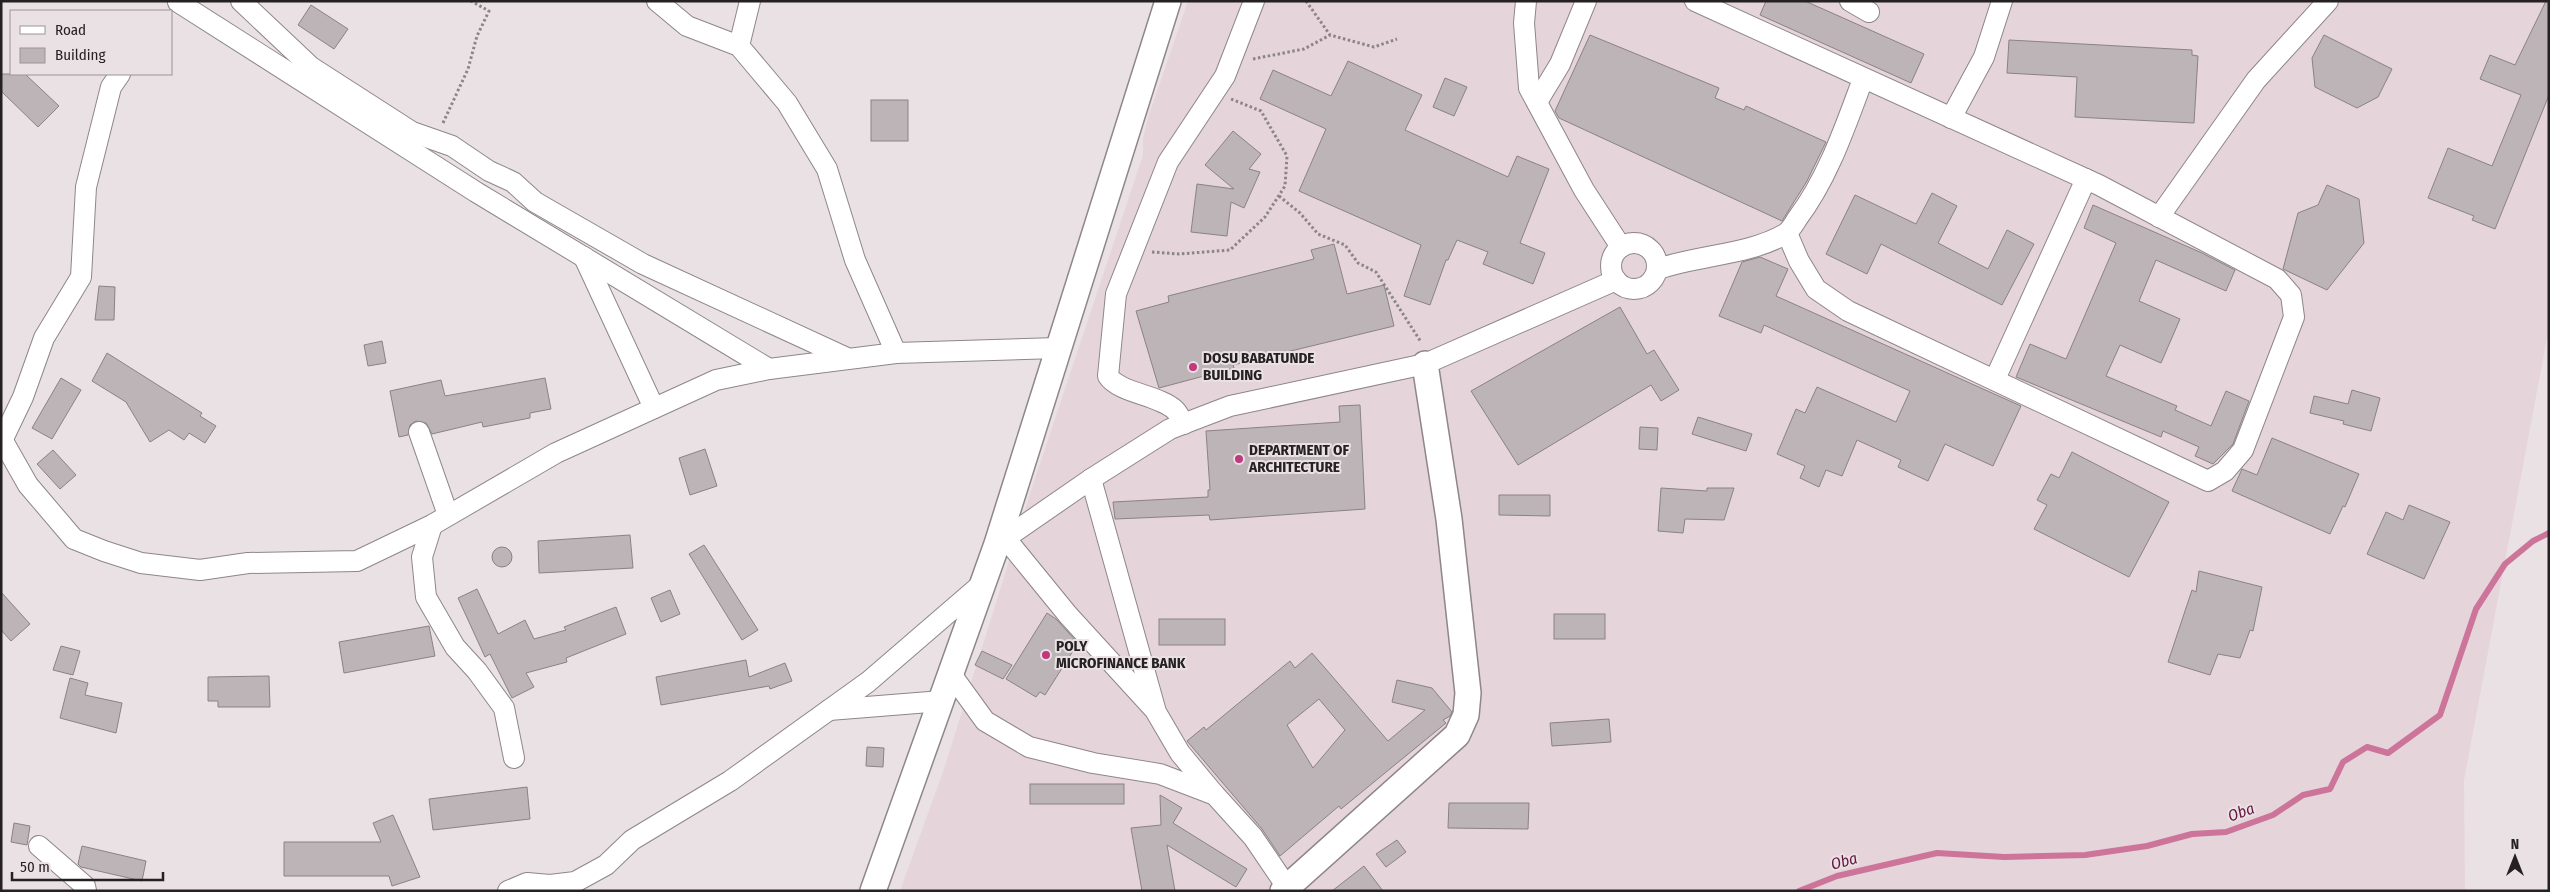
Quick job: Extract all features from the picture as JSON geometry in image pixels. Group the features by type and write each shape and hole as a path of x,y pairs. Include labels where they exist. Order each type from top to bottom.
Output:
{"street":[{"path":"241,1 311,67 412,132 452,146 489,171 513,182 535,202 643,264 847,358"},
{"path":"657,1 687,26 739,46 787,103 827,169 856,260 896,353"},
{"path":"739,46 750,1"},
{"path":"873,891 951,674 1002,541 1058,348 1168,1"},
{"path":"1184,424 1176,411 1152,397 1112,382 1108,376 1116,294 1168,162 1217,88 1230,63 1254,1"},
{"path":"1526,1 1524,23 1529,88 1584,190 1621,247"},
{"path":"1537,102 1560,64 1586,1"},
{"path":"1695,1 2086,179 2277,279 2291,295 2294,317 2243,450 2225,471 2208,481 1840,306 1816,289 1799,261 1787,233"},
{"path":"1850,1 1868,12"},
{"path":"1951,118 1984,57 2002,1"},
{"path":"2159,217 2256,80 2328,1"},
{"path":"175,5 476,192 769,369"},
{"path":"119,75 111,87 86,187 81,277 44,338 2,442 28,485 74,539 141,563 200,570 248,563 357,561 440,520 556,453 716,380 769,369 896,353 1058,348"},
{"path":"1658,269 1680,261 1759,245 1787,233 1806,207 1836,151 1863,79"},
{"path":"1995,379 2086,179"},
{"path":"1635,243 1649,248 1657,261 1658,269 1655,276 1644,287 1629,289 1616,280 1611,266 1615,252 1621,247 1635,243"},
{"path":"584,257 654,408"},
{"path":"1002,541 1091,479 1170,429 1230,406 1425,364 1616,280"},
{"path":"1002,541 1156,712 1180,753 1253,838 1285,889 1457,735 1466,715 1468,693 1448,519 1425,364"},
{"path":"418,432 440,520 422,557 426,597 456,647 477,671 504,708 514,758"},
{"path":"1091,479 1156,712"},
{"path":"508,891 527,883 550,885 575,882 606,866 632,840 730,781 868,682 985,582"},
{"path":"951,674 985,721 1029,747 1094,764 1160,774 1215,796"},
{"path":"829,710 942,702"},
{"path":"39,846 85,886 86,891"}],"path":[{"path":"436,140 468,69 478,36 489,11 471,1"},
{"path":"1306,1 1330,35 1374,47 1397,39"},
{"path":"1230,63 1304,49 1330,35"},
{"path":"1134,251 1179,254 1230,250 1265,217 1280,196 1285,186 1287,156 1261,111 1232,100 1217,88"},
{"path":"1280,196 1300,213 1318,234 1345,245 1358,263 1376,272 1423,346 1425,364"}],"shaded area":[{"path":"1188,1 2549,1 2549,327 2464,780 2465,891 900,891 944,769 1031,491 1143,155 1143,139 1148,118"}],"building":[{"path":"1766,1 1805,1 1924,54 1911,83 1760,15"},
{"path":"2546,1 2549,1 2549,95 2495,229 2472,220 2474,216 2428,198 2448,148 2492,166 2521,95 2480,79 2490,55 2515,65"},
{"path":"311,5 348,29 334,49 298,25"},
{"path":"1590,35 1719,88 1715,98 1744,110 1746,106 1826,142 1807,181 1782,221 1559,118 1555,111"},
{"path":"2324,35 2392,69 2378,97 2357,108 2315,87 2312,58"},
{"path":"2009,40 2192,50 2192,55 2198,56 2194,123 2075,117 2077,77 2007,73"},
{"path":"1348,61 1422,95 1405,130 1508,177 1517,156 1549,169 1520,243 1545,253 1533,284 1483,264 1488,252 1457,240 1448,260 1446,260 1430,305 1404,296 1421,245 1299,191 1326,129 1260,99 1273,70 1331,96"},
{"path":"1,74 26,75 59,106 38,127 1,91"},
{"path":"1445,78 1467,87 1454,116 1433,107"},
{"path":"871,100 908,100 908,141 871,141"},
{"path":"1233,131 1261,154 1249,169 1260,172 1244,208 1231,202 1227,236 1191,232 1197,184 1234,189 1205,165"},
{"path":"2327,185 2359,199 2364,243 2327,290 2283,269 2298,213 2318,205"},
{"path":"1932,193 1957,206 1938,243 1988,269 2007,230 2034,244 2002,305 1881,244 1867,274 1826,254 1855,195 1916,224"},
{"path":"2093,205 2202,253 2235,270 2226,291 2156,260 2139,301 2180,319 2161,363 2120,345 2106,376 2177,406 2175,410 2211,426 2226,391 2249,401 2233,444 2213,464 2195,456 2199,447 2163,431 2161,437 2016,377 2030,344 2066,359 2116,243 2084,228"},
{"path":"1334,244 1347,294 1384,285 1394,326 1233,365 1234,368 1159,388 1136,311 1169,302 1168,296 1314,259 1311,250"},
{"path":"1760,257 1788,269 1776,296 2021,406 1993,466 1945,444 1928,481 1898,467 1901,460 1857,440 1842,476 1826,470 1819,487 1800,478 1805,466 1777,454 1796,409 1805,413 1817,387 1896,422 1910,391 1764,325 1761,333 1719,316 1742,262"},
{"path":"99,286 115,287 114,320 95,320"},
{"path":"1620,307 1647,354 1654,350 1679,390 1661,401 1651,385 1518,465 1471,391"},
{"path":"382,341 386,363 368,366 364,345"},
{"path":"107,353 202,413 200,416 216,426 205,443 189,433 184,440 169,430 150,442 126,402 92,381"},
{"path":"61,378 81,390 52,439 32,428"},
{"path":"545,378 551,409 530,413 530,418 483,427 482,422 432,434 426,423 416,421 410,425 408,435 399,437 390,391 441,380 445,396"},
{"path":"2352,390 2380,398 2371,431 2343,424 2344,421 2310,413 2314,396 2348,404"},
{"name":"DEPARTMENT OF ARCHITECTURE","path":"1360,405 1365,509 1210,520 1209,515 1115,519 1113,502 1208,497 1208,490 1210,490 1206,431 1340,422 1339,406"},
{"path":"1698,417 1752,434 1746,451 1692,434"},
{"path":"1640,427 1658,428 1657,450 1639,449"},
{"path":"2272,438 2359,474 2345,507 2343,506 2330,534 2232,491 2242,469 2257,475"},
{"path":"705,449 717,486 690,495 679,458"},
{"path":"53,450 76,475 60,489 37,464"},
{"path":"2072,452 2169,502 2129,577 2034,529 2047,505 2037,500 2051,474 2059,478"},
{"path":"1661,488 1707,491 1707,488 1734,488 1724,520 1685,519 1683,533 1658,531"},
{"path":"1499,495 1550,495 1550,516 1499,515"},
{"path":"2409,505 2450,522 2424,579 2367,554 2386,512 2403,520"},
{"path":"630,535 633,568 539,573 538,541"},
{"path":"704,545 758,630 742,640 689,554"},
{"path":"502,547 509,550 512,557 509,564 502,567 495,564 492,557 495,550"},
{"path":"2199,571 2262,587 2253,631 2250,630 2240,658 2218,654 2210,675 2168,662 2192,590 2196,592"},
{"path":"477,589 498,634 525,620 534,639 566,630 564,627 616,607 626,634 566,658 567,662 526,673 534,687 512,698 490,654 485,657 458,598"},
{"path":"670,590 680,614 661,622 651,598"},
{"path":"1,592 30,624 11,641 1,630"},
{"name":"POLY MICROFINANCE BANK","path":"1047,613 1056,619 1078,643 1045,695 1040,692 1036,697 1006,679"},
{"path":"1554,614 1605,614 1605,639 1554,639"},
{"path":"1159,619 1225,619 1225,645 1159,645"},
{"path":"429,626 435,656 344,673 339,642"},
{"path":"61,646 80,651 73,675 53,670"},
{"path":"982,651 1012,665 1003,679 975,665"},
{"path":"1312,653 1388,741 1425,710 1392,702 1397,680 1432,688 1452,712 1450,716 1443,720 1446,723 1341,809 1339,806 1280,856 1262,829 1187,741 1204,727 1206,730 1290,661 1295,668","holes":["1319,699 1345,730 1313,768 1287,725"]},
{"path":"746,660 749,677 785,663 792,681 770,689 769,686 661,705 656,677"},
{"path":"269,676 270,707 218,707 218,701 208,701 208,677"},
{"path":"70,678 88,683 85,695 122,703 116,733 60,718"},
{"path":"1609,719 1611,742 1552,746 1550,723"},
{"path":"867,747 884,748 883,767 866,766"},
{"path":"1030,784 1124,784 1124,804 1030,804"},
{"path":"527,787 530,819 433,830 429,799"},
{"path":"1160,795 1182,808 1173,823 1247,869 1236,887 1167,845 1175,891 1142,891 1131,828 1161,825"},
{"path":"1449,803 1529,803 1528,829 1448,828"},
{"path":"393,815 420,877 392,886 389,876 284,876 284,842 381,842 373,823"},
{"path":"14,823 30,826 27,845 11,842"},
{"path":"1397,840 1406,852 1386,867 1376,854"},
{"path":"82,846 146,861 142,881 81,867 78,864"},
{"path":"1364,866 1383,891 1332,891"}],"waterway":[{"name":"Oba","path":"1799,891 1837,876 1937,853 2004,857 2085,855 2147,846 2192,834 2226,832 2273,815 2303,795 2330,789 2343,762 2367,747 2388,753 2440,715 2476,609 2505,564 2533,541 2549,533"}],"place":[{"name":"DOSU BABATUNDE BUILDING","path":"1193,367"},
{"name":"DEPARTMENT OF ARCHITECTURE","path":"1239,459"},
{"name":"POLY MICROFINANCE BANK","path":"1046,655"}]}
